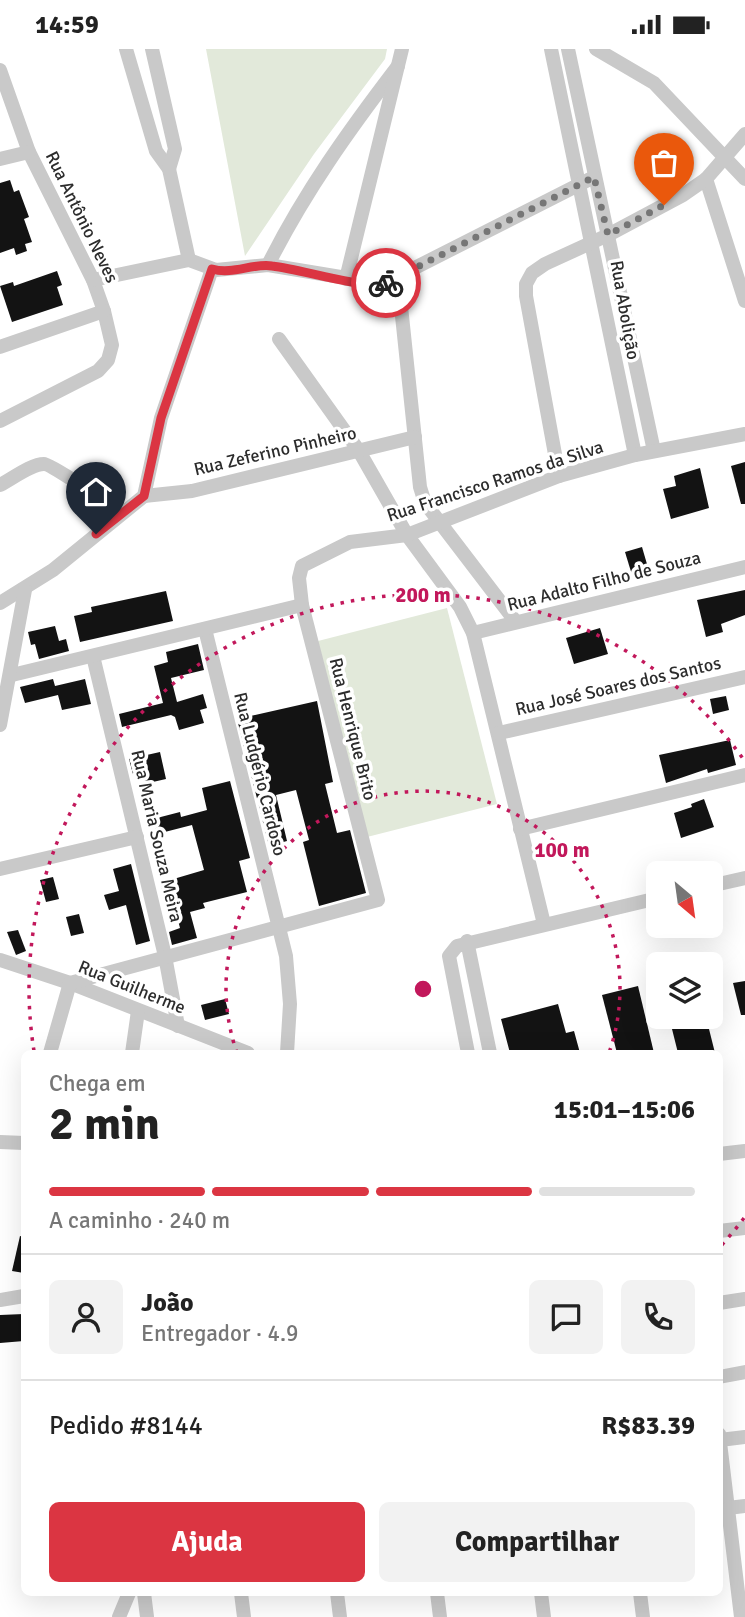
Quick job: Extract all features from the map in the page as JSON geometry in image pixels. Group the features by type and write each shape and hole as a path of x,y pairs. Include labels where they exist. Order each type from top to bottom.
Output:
{"street":[{"path":"125,49 156,151 169,170 189,260"},
{"path":"152,49 174,149 169,170"},
{"path":"346,279 402,49"},
{"name":"Rua Abolição","path":"551,49 635,455"},
{"name":"Rua Abolição","path":"568,49 654,451"},
{"path":"596,49 654,83 745,179"},
{"path":"268,265 289,222 331,154 398,66"},
{"name":"Rua Antônio Neves","path":"0,70 29,152 93,280 112,345 107,360 91,375 0,421"},
{"path":"559,476 526,284 532,273 683,195 706,179 745,134"},
{"path":"0,159 29,152"},
{"path":"93,280 189,260 212,269 230,271 268,265 383,284 594,177"},
{"path":"706,179 745,301"},
{"path":"0,603 25,590 144,496 161,418 212,269"},
{"path":"398,278 420,487 425,503 516,622"},
{"path":"0,347 104,311"},
{"path":"279,339 359,451 407,534 460,607 472,633 499,733 544,924"},
{"name":"Rua Francisco Ramos da Silva","path":"302,566 350,543 407,534 559,476 635,455 745,433"},
{"name":"Rua Zeferino Pinheiro","path":"144,496 192,491 415,437"},
{"path":"0,485 42,464 54,465 93,496 122,513"},
{"name":"Rua Henrique Brito","path":"278,927 378,900 302,605 299,578 302,566"},
{"name":"Rua Adalto Filho de Souza","path":"472,633 745,567"},
{"path":"0,726 12,675 25,590"},
{"path":"12,675 302,605"},
{"name":"Rua Ludgério Cardoso","path":"205,629 286,956 290,1004 288,1050"},
{"name":"Rua Maria Souza Meira","path":"93,656 165,956 177,1026"},
{"name":"Rua José Soares dos Santos","path":"499,733 745,677"},
{"path":"520,829 745,775"},
{"path":"0,869 137,837"},
{"path":"723,883 745,878"},
{"path":"467,1050 449,956 457,946 467,941 646,901"},
{"path":"51,1050 70,983 278,927"},
{"path":"467,941 489,1050"},
{"name":"Rua Guilherme","path":"0,960 70,983 177,1026 213,1047 230,1050"},
{"path":"132,1050 138,1011"},
{"path":"0,1142 21,1143"},
{"path":"723,1154 745,1151"},
{"path":"723,1231 745,1228"},
{"path":"0,1300 21,1296"},
{"path":"723,1302 745,1299"},
{"path":"723,1376 745,1372"},
{"path":"723,1440 745,1437"},
{"path":"723,1466 741,1579 741,1617"},
{"path":"728,1508 745,1506"},
{"path":"119,1617 128,1596"},
{"path":"144,1596 147,1617"},
{"path":"240,1596 244,1617"},
{"path":"337,1596 340,1617"},
{"path":"437,1596 440,1617"},
{"path":"541,1596 544,1617"},
{"path":"640,1596 643,1617"}],"green space":[{"path":"206,49 387,49 385,59 314,154 245,256"},
{"path":"447,608 497,804 367,837 318,641"}],"building":[{"path":"10,180 14,192 19,190 29,217 24,219 32,242 25,244 27,251 16,255 14,248 0,253 0,183"},
{"path":"57,271 62,285 57,287 63,305 12,322 0,286 13,282 14,286"},
{"path":"745,462 745,504 741,504 731,466"},
{"path":"700,468 709,508 671,519 663,489 676,486 674,476"},
{"path":"642,547 649,571 632,575 625,552"},
{"path":"745,590 745,615 721,624 723,632 706,637 697,600"},
{"path":"166,591 173,621 80,642 74,616 92,612 91,607"},
{"path":"55,626 59,641 66,639 69,651 39,659 35,644 31,645 28,632"},
{"path":"600,628 608,654 574,664 566,638"},
{"path":"198,644 204,670 171,678 177,702 203,694 207,708 200,710 204,723 179,730 175,717 171,715 122,727 119,714 163,703 154,666 168,662 166,652"},
{"path":"53,679 55,686 85,679 91,704 62,710 58,695 25,703 20,687"},
{"path":"726,696 729,710 713,714 710,699"},
{"path":"317,701 333,782 325,784 337,833 350,830 366,893 319,906 303,842 309,840 296,790 276,795 287,841 269,846 237,719"},
{"path":"730,740 736,765 708,773 707,769 666,783 659,755"},
{"path":"160,752 166,779 144,784 141,772 133,774 129,759"},
{"path":"230,781 250,858 239,861 247,892 203,903 205,908 190,912 197,938 172,945 169,932 180,928 171,894 164,896 160,883 204,870 192,825 157,834 153,819 180,812 181,817 207,810 202,788"},
{"path":"704,799 714,827 681,838 674,813 692,807 691,804"},
{"path":"131,864 150,941 136,945 126,905 109,910 104,895 119,891 113,869"},
{"path":"53,877 59,899 46,902 40,880"},
{"path":"79,914 84,933 71,936 66,917"},
{"path":"18,930 26,951 16,955 7,932"},
{"path":"745,981 745,1015 741,1015 733,983"},
{"path":"638,986 646,1029 648,1029 653,1050 616,1050 602,995"},
{"path":"225,999 229,1014 205,1020 201,1005"},
{"path":"558,1004 566,1033 574,1031 579,1050 509,1050 501,1019"},
{"path":"672,1029 709,1029 714,1050 677,1050"},
{"path":"20,1236 21,1272 12,1271"},
{"path":"21,1314 21,1341 0,1343 0,1315"}],"way so far":[{"path":"386,283 594,177 608,235 664,205"}],"route":[{"path":"96,534 144,496 161,418 212,269 230,271 268,265 386,283"}]}
